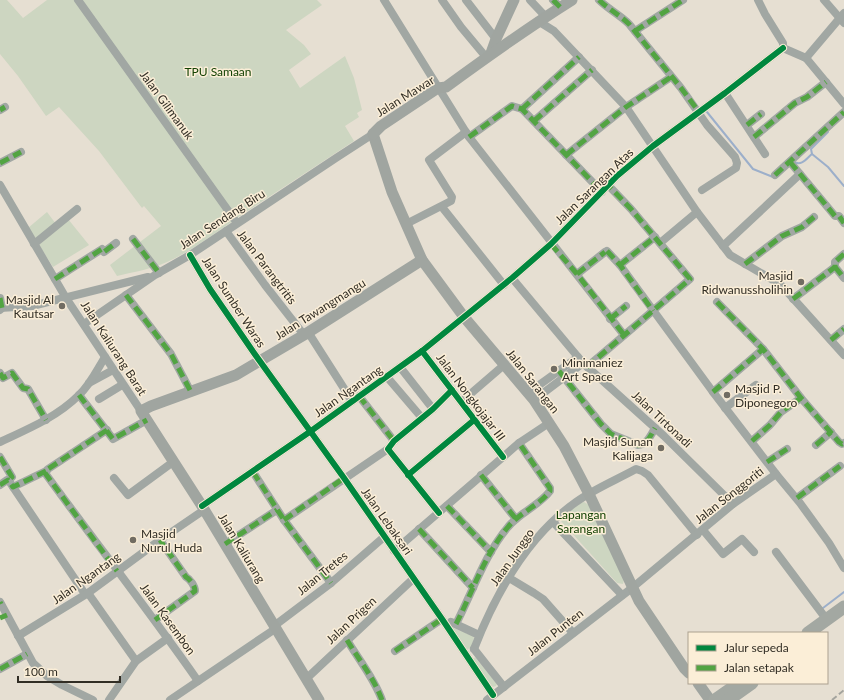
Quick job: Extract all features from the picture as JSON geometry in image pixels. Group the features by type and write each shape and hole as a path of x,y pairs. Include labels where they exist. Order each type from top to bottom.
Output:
{"main road":[{"path":"489,55 514,0"},
{"name":"Jalan Mawar","path":"373,134 381,126 442,89 542,18 557,4 572,0"},
{"name":"Jalan Sarangan","path":"373,134 385,174 422,260 464,317 531,396 564,446 589,494 627,591 639,601 686,670 688,682"},
{"name":"Jalan Tawangmangu","path":"144,416 151,406 236,375 261,361 422,260"},
{"name":"Jalan Kaliurang","path":"144,416 203,508 319,700"},
{"path":"809,632 844,607"},
{"path":"823,632 844,617"},
{"name":"Jalan Sarangan","path":"690,684 708,700"},
{"path":"699,684 708,700 737,684"},
{"path":"728,700 751,684"}],"street":[{"name":"Jalan Gilimanuk","path":"78,0 237,223"},
{"path":"384,0 442,89 467,134 551,244 577,274 610,319 624,335"},
{"path":"442,0 461,27 489,55"},
{"path":"466,0 496,39"},
{"path":"530,0 542,18 626,107 697,212 730,255 782,286 844,355"},
{"path":"599,0 622,18 635,31 699,112 707,125 735,157 737,163 736,168 702,190"},
{"path":"635,31 682,0"},
{"path":"758,0 783,43 783,48 806,58 844,104"},
{"path":"806,58 842,18 824,0"},
{"name":"Jalan Sarangan Atas","path":"464,317 551,244 608,185 653,146 783,48"},
{"path":"522,109 579,57"},
{"path":"534,122 592,70"},
{"path":"566,155 626,107 671,77"},
{"path":"754,137 795,103 807,97 826,82"},
{"path":"725,93 765,154"},
{"path":"406,224 451,202 452,197 429,160 512,106 522,109 602,192"},
{"path":"775,175 791,163 844,112"},
{"path":"747,125 761,114"},
{"name":"Jalan Sendang Biru","path":"84,324 157,274 190,255 373,134"},
{"path":"0,163 21,152"},
{"path":"791,163 835,216 839,216 844,223"},
{"path":"723,246 800,174"},
{"name":"Jalan Kaliurang Barat","path":"0,185 66,298 114,370 122,385 144,416"},
{"path":"531,396 562,374 624,335 690,279 631,209 608,185"},
{"path":"442,207 504,284"},
{"path":"34,244 77,209"},
{"path":"620,265 697,212"},
{"path":"745,264 782,236 802,227 814,217"},
{"name":"Jalan Parangtritis","path":"226,231 265,285 306,334 352,401"},
{"path":"133,238 157,274"},
{"path":"55,279 102,249 104,252 116,243"},
{"path":"577,274 606,251 620,265 713,392 776,474 797,498 829,542 844,568"},
{"path":"793,299 835,267 836,262 844,254"},
{"name":"Jalan Sumber Waras","path":"190,255 210,289 261,361"},
{"path":"835,267 844,278"},
{"name":"Jalan Kaliurang Barat","path":"66,298 157,274"},
{"name":"Jalan Tirtonadi","path":"512,278 583,362 655,428 733,504"},
{"path":"126,295 172,354 191,392"},
{"path":"0,298 1,309 32,306 66,298"},
{"path":"717,302 763,349 801,398 839,442 842,444 844,443"},
{"path":"610,319 626,306"},
{"name":"Jalan Ngantang","path":"18,636 87,594 203,508 422,351 464,317"},
{"path":"831,340 844,329"},
{"path":"713,392 763,349"},
{"name":"Jalan Nongkojajar III","path":"422,351 503,457"},
{"path":"0,442 57,414 79,395 89,383 105,357"},
{"name":"Jalan Lebaksari","path":"261,361 442,619 465,654 490,698"},
{"path":"461,402 504,364"},
{"path":"400,367 433,410"},
{"path":"89,383 114,370"},
{"path":"0,373 3,378 12,373 23,388 28,389 46,420"},
{"path":"562,374 611,434 638,445 642,445 646,443 655,428"},
{"path":"387,376 422,418"},
{"path":"99,399 122,385"},
{"path":"726,408 756,385"},
{"path":"284,520 388,449 394,441 433,410 452,390"},
{"path":"79,395 113,439 144,416"},
{"path":"359,396 394,441"},
{"path":"752,441 770,425 780,413 801,398"},
{"path":"408,475 474,420"},
{"path":"394,551 519,443 549,423"},
{"path":"13,487 46,471 107,430"},
{"path":"816,445 831,432"},
{"path":"456,624 491,552 509,525 550,491 550,488 519,443"},
{"path":"388,449 439,513"},
{"path":"767,462 787,449"},
{"path":"0,457 12,477 0,485"},
{"path":"114,478 128,495 173,462"},
{"path":"797,498 840,466"},
{"name":"Jalan Songgoriti","path":"589,494 636,469 642,471 648,475 700,533"},
{"name":"Jalan Kasembon","path":"46,471 45,473 155,620 198,681"},
{"path":"253,472 284,520 331,583"},
{"name":"Jalan Songgoriti","path":"627,591 700,533 733,504 776,474"},
{"path":"481,475 516,519"},
{"path":"8,480 87,594 136,661"},
{"name":"Jalan Junggo","path":"474,649 509,578 535,542 553,522 574,503 589,494"},
{"path":"446,506 491,552"},
{"path":"225,544 278,510"},
{"name":"Jalan Sarangan","path":"553,522 627,591"},
{"path":"419,529 474,588"},
{"path":"700,533 723,554 742,539 754,552"},
{"name":"Jalan Tretes","path":"170,700 275,627 331,583 384,537"},
{"path":"155,620 195,591 195,588 160,540"},
{"path":"776,552 826,620"},
{"path":"509,578 543,599 574,633"},
{"name":"Jalan Prigen","path":"306,679 414,579"},
{"name":"Jalan Punten","path":"490,698 627,591"},
{"path":"0,603 3,617 18,636 33,663 47,676 93,700"},
{"path":"395,651 442,619 480,635"},
{"path":"109,700 136,661 168,638"},
{"path":"347,640 366,668 377,687 382,700"},
{"path":"465,654 474,649 504,687"},
{"path":"0,669 27,654"}],"green space":[{"path":"0,0 7,0 23,18 47,0 75,0 233,221 176,258 155,267 117,276 110,265 161,226 144,206 142,208 99,151 59,107 46,116 18,76 0,54"},
{"name":"TPU Samaan","path":"81,0 317,0 322,5 286,30 304,45 311,54 289,70 300,88 345,56 354,78 362,110 357,113 359,117 345,126 354,141 237,218"},
{"path":"47,212 56,224 36,239 28,228"},
{"path":"68,219 89,245 53,267 39,245"},
{"name":"Lapangan Sarangan","path":"584,502 589,505 624,580 623,584 617,583 561,521 576,505"},
{"path":"452,628 473,636 474,638 471,648 467,649"},
{"path":"475,657 497,684 496,686 492,686 473,660"}],"waterway":[{"path":"707,112 753,169 773,177"},
{"path":"812,154 811,149 828,132"},
{"path":"794,162 802,163 812,154 828,167 844,186"},
{"path":"823,608 844,592"}],"railway":[{"path":"832,700 844,690"}],"marked path":[{"path":"553,0 560,7"},
{"path":"599,0 629,24 699,112"},
{"path":"635,31 683,0"},
{"path":"522,109 579,57"},
{"path":"534,121 592,70"},
{"path":"566,155 626,107 671,77"},
{"path":"754,137 795,103 807,97 826,82"},
{"path":"469,137 512,106 522,109 602,192"},
{"path":"0,110 5,107"},
{"path":"775,175 844,112"},
{"path":"747,125 761,114"},
{"path":"0,163 21,152"},
{"path":"790,162 835,216 839,216 844,223"},
{"path":"587,367 690,279 631,209 608,185"},
{"path":"745,264 782,236 802,227 814,217"},
{"path":"620,265 655,237"},
{"path":"133,239 159,273"},
{"path":"55,279 102,249 104,252 116,243"},
{"path":"551,244 577,274 624,335"},
{"path":"607,251 620,265 653,311"},
{"path":"577,274 605,252"},
{"path":"793,299 835,267 835,262 844,254"},
{"path":"835,267 844,278"},
{"path":"126,295 171,354 191,392"},
{"path":"0,298 2,308 0,310"},
{"path":"717,302 763,349 801,398 839,442 842,444 844,443"},
{"path":"610,319 626,306"},
{"path":"831,340 844,329"},
{"path":"713,392 763,349"},
{"path":"559,371 601,424 611,434 641,445 646,441 655,428"},
{"path":"0,373 3,378 12,373 23,388 28,389 46,420"},
{"path":"79,395 113,439 147,420"},
{"path":"359,396 394,441"},
{"path":"752,441 770,425 781,412 801,398"},
{"path":"107,430 48,469 45,473 117,571"},
{"path":"816,445 831,432"},
{"path":"456,624 492,549 508,527 518,517 541,501 550,491 550,488 519,443"},
{"path":"767,462 787,449"},
{"path":"0,457 12,477 8,480"},
{"path":"797,498 840,466"},
{"path":"0,485 8,480 13,487 46,471"},
{"path":"253,472 284,520 331,583"},
{"path":"481,475 516,519"},
{"path":"284,520 344,478"},
{"path":"447,506 491,552"},
{"path":"225,544 277,510"},
{"path":"419,529 473,588"},
{"path":"155,620 195,591 192,583 186,577 160,540"},
{"path":"0,618 7,615"},
{"path":"395,651 442,619"},
{"path":"347,640 371,677 382,700"},
{"path":"0,669 27,654"}],"cycle path":[{"path":"202,506 311,431 422,351 512,278 551,244 617,176 653,146 783,48"},
{"path":"190,255 210,289 254,353 344,478 493,695"},
{"path":"422,351 503,457"},
{"path":"439,513 388,449 394,441 433,409 452,390"},
{"path":"408,475 474,420"}],"place":[{"name":"Masjid Ridwanussholihin","path":"801,282"},
{"name":"Masjid Al Kautsar","path":"62,306"},
{"name":"Minimaniez Art Space","path":"554,369"},
{"name":"Masjid P. Diponegoro","path":"727,395"},
{"name":"Masjid Sunan Kalijaga","path":"661,448"},
{"name":"Masjid Nurul Huda","path":"133,540"}]}
